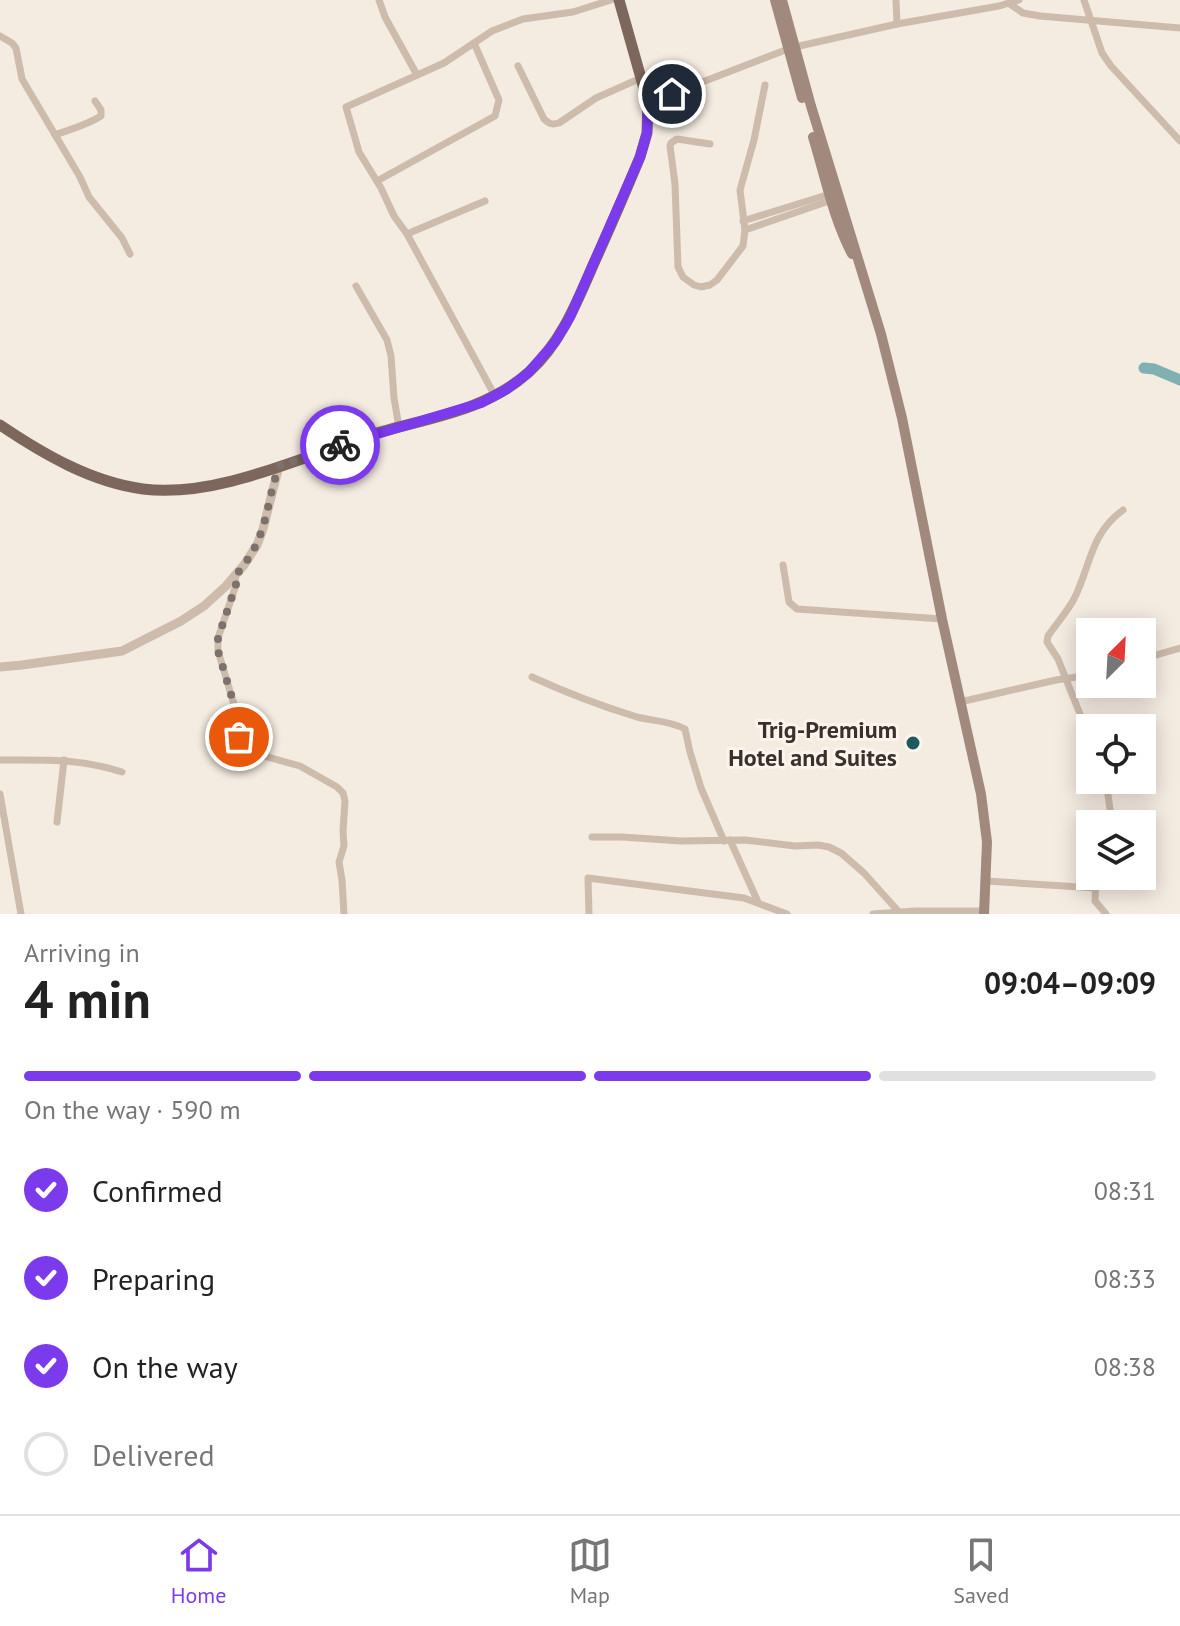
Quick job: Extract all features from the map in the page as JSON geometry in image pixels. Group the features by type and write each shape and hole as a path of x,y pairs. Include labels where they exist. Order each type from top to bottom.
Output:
{"main road":[{"path":"775,0 890,365 981,794 987,842 984,913"},
{"path":"782,0 831,197 846,242 863,273"},
{"path":"0,425 55,459 118,483 144,489 206,487 481,403 507,389 535,366 570,317 640,157 647,133 648,103 622,4"}],"street":[{"path":"379,0 382,12 417,75"},
{"path":"495,396 359,152 346,107 444,63 492,31 523,19 573,12 611,0"},
{"path":"896,0 897,24"},
{"path":"648,103 792,48 1019,0"},
{"path":"1084,0 1102,53 1180,141"},
{"path":"1010,4 1031,15 1180,28"},
{"path":"0,36 16,48 22,79 89,197 122,238 130,254"},
{"path":"377,181 495,116 499,100 474,43"},
{"path":"518,66 544,119 553,125 596,98 641,78"},
{"path":"710,144 677,139 670,146 675,184 678,267 683,277 701,287 717,280 743,246 740,190 765,85"},
{"path":"55,135 87,125 101,116 95,101"},
{"path":"744,226 831,197"},
{"path":"407,234 485,201"},
{"path":"356,286 387,340 399,427"},
{"path":"0,667 122,651 204,606 244,565 260,537 279,466"},
{"path":"1080,714 1058,659 1047,642 1048,636 1074,598 1101,530 1123,510"},
{"path":"783,565 789,602 797,609 942,619"},
{"path":"235,576 236,585 218,638 218,651 236,711 240,742 246,751 300,766 343,793 344,846 339,862 344,914"},
{"path":"1156,655 1180,648"},
{"path":"532,677 598,705 685,729 701,788 758,902"},
{"path":"960,702 1076,677"},
{"path":"0,760 64,760 96,764 122,772"},
{"path":"57,822 64,760"},
{"path":"0,794 21,914"},
{"path":"592,837 745,840 829,847 858,867 899,912"},
{"path":"589,914 588,878 744,898 787,914"},
{"path":"986,881 1076,887"},
{"path":"1096,890 1095,901 1106,914"},
{"path":"873,914 984,913"}],"waterway":[{"path":"1144,368 1180,380"}],"way so far":[{"path":"239,737 236,711 218,651 218,638 236,585 235,576 257,545 279,466 340,445"}],"place":[{"name":"Trig-Premium Hotel and Suites","path":"913,743"}],"route":[{"path":"340,445 481,403 528,373 555,342 570,317 600,250 640,157 647,133 648,103 672,94"}]}
